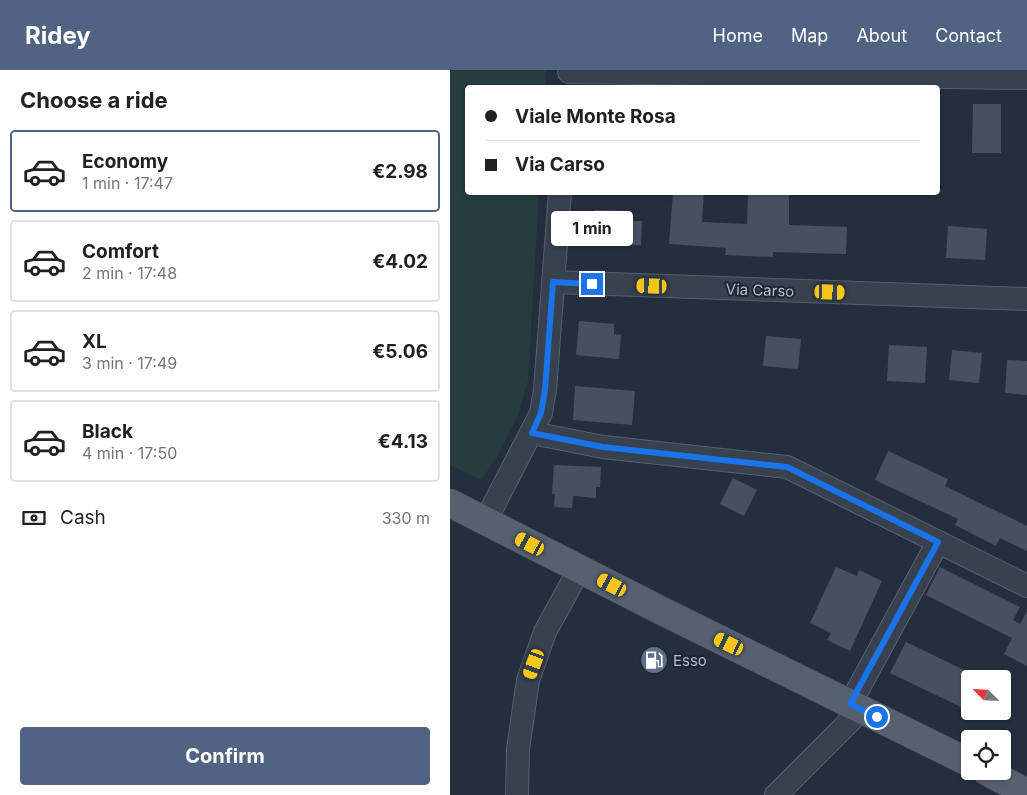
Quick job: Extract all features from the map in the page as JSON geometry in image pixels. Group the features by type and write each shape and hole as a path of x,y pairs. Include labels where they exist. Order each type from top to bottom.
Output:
{"main road":[{"path":"450,502 660,610 961,759"},
{"path":"1003,780 1027,793"}],"street":[{"path":"568,77 1027,78"},
{"path":"486,520 541,413 545,390 560,195"},
{"name":"Via Carso","path":"553,282 1027,299"},
{"path":"532,433 603,447 787,467 1027,586"},
{"path":"776,795 856,707 938,542"},
{"path":"517,795 518,749 528,680 545,632 580,568"}],"green space":[{"path":"450,70 546,70 545,85 465,85 465,195 539,195 528,381 518,415 497,457 481,480 450,465"}],"building":[{"path":"973,104 1001,104 1001,153 972,153"},
{"path":"673,195 704,195 702,222 747,224 748,195 789,195 789,225 847,227 846,254 773,252 773,257 725,255 726,248 669,244"},
{"path":"595,210 632,211 632,221 642,221 641,245 590,244 591,230 595,230"},
{"path":"948,226 987,229 985,260 946,258"},
{"path":"579,321 614,324 614,334 621,335 619,359 576,355"},
{"path":"766,336 801,339 798,369 763,366"},
{"path":"889,345 927,347 925,383 887,381"},
{"path":"952,350 982,353 979,383 949,380"},
{"path":"1007,360 1027,361 1027,395 1005,393"},
{"path":"575,386 635,391 632,425 573,420"},
{"path":"888,451 948,479 945,486 1027,526 1027,551 1000,538 996,546 955,525 958,519 875,480"},
{"path":"554,465 601,467 600,487 596,487 596,498 573,496 572,508 554,507 555,494 552,494"},
{"path":"733,478 757,490 744,516 720,504"},
{"path":"836,567 857,576 859,570 882,581 850,651 827,640 831,633 810,623"},
{"path":"940,567 1020,607 1013,620 1020,624 1027,611 1027,666 1004,654 1012,638 926,595"},
{"path":"906,642 964,670 961,670 961,707 890,673"}],"place":[{"name":"Esso","path":"654,660"}],"route":[{"path":"592,284 553,282 545,390 541,413 532,433 603,447 787,467 938,542 850,704 877,717"}]}
